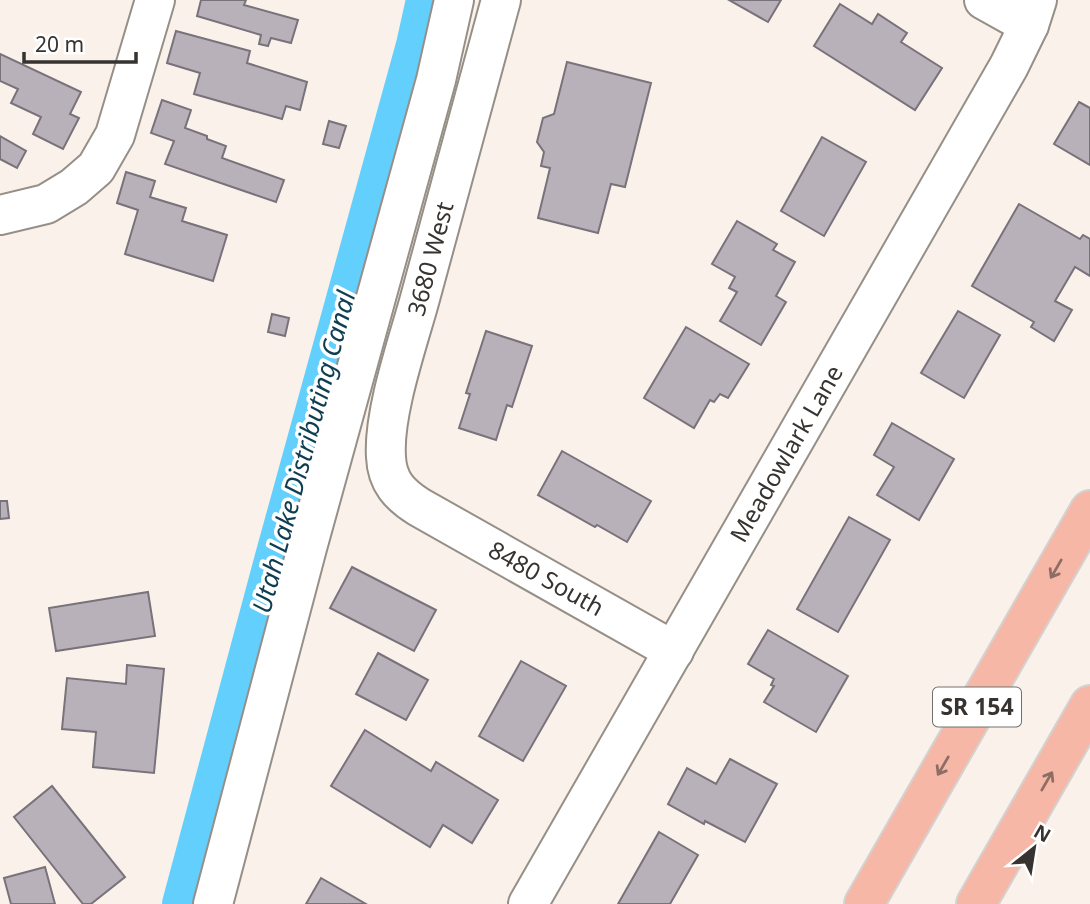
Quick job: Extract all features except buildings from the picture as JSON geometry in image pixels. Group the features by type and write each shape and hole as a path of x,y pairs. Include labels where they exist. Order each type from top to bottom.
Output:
{"highway":[{"name":"SR 154","path":"864,904 1090,510"},
{"path":"976,904 1090,705"}],"street":[{"path":"0,215 46,204 74,187 96,168 116,135 155,0"},
{"path":"214,904 307,548 436,80 454,0"},
{"name":"3680 West","path":"419,508 401,495 390,480 386,458 388,424 501,0"},
{"path":"984,0 1033,13"},
{"name":"Meadowlark Lane","path":"528,904 1009,66 1033,13"},
{"name":"8480 South","path":"419,508 674,651"}],"waterway":[{"name":"Utah Lake Distributing Canal","path":"182,904 426,0"}]}
